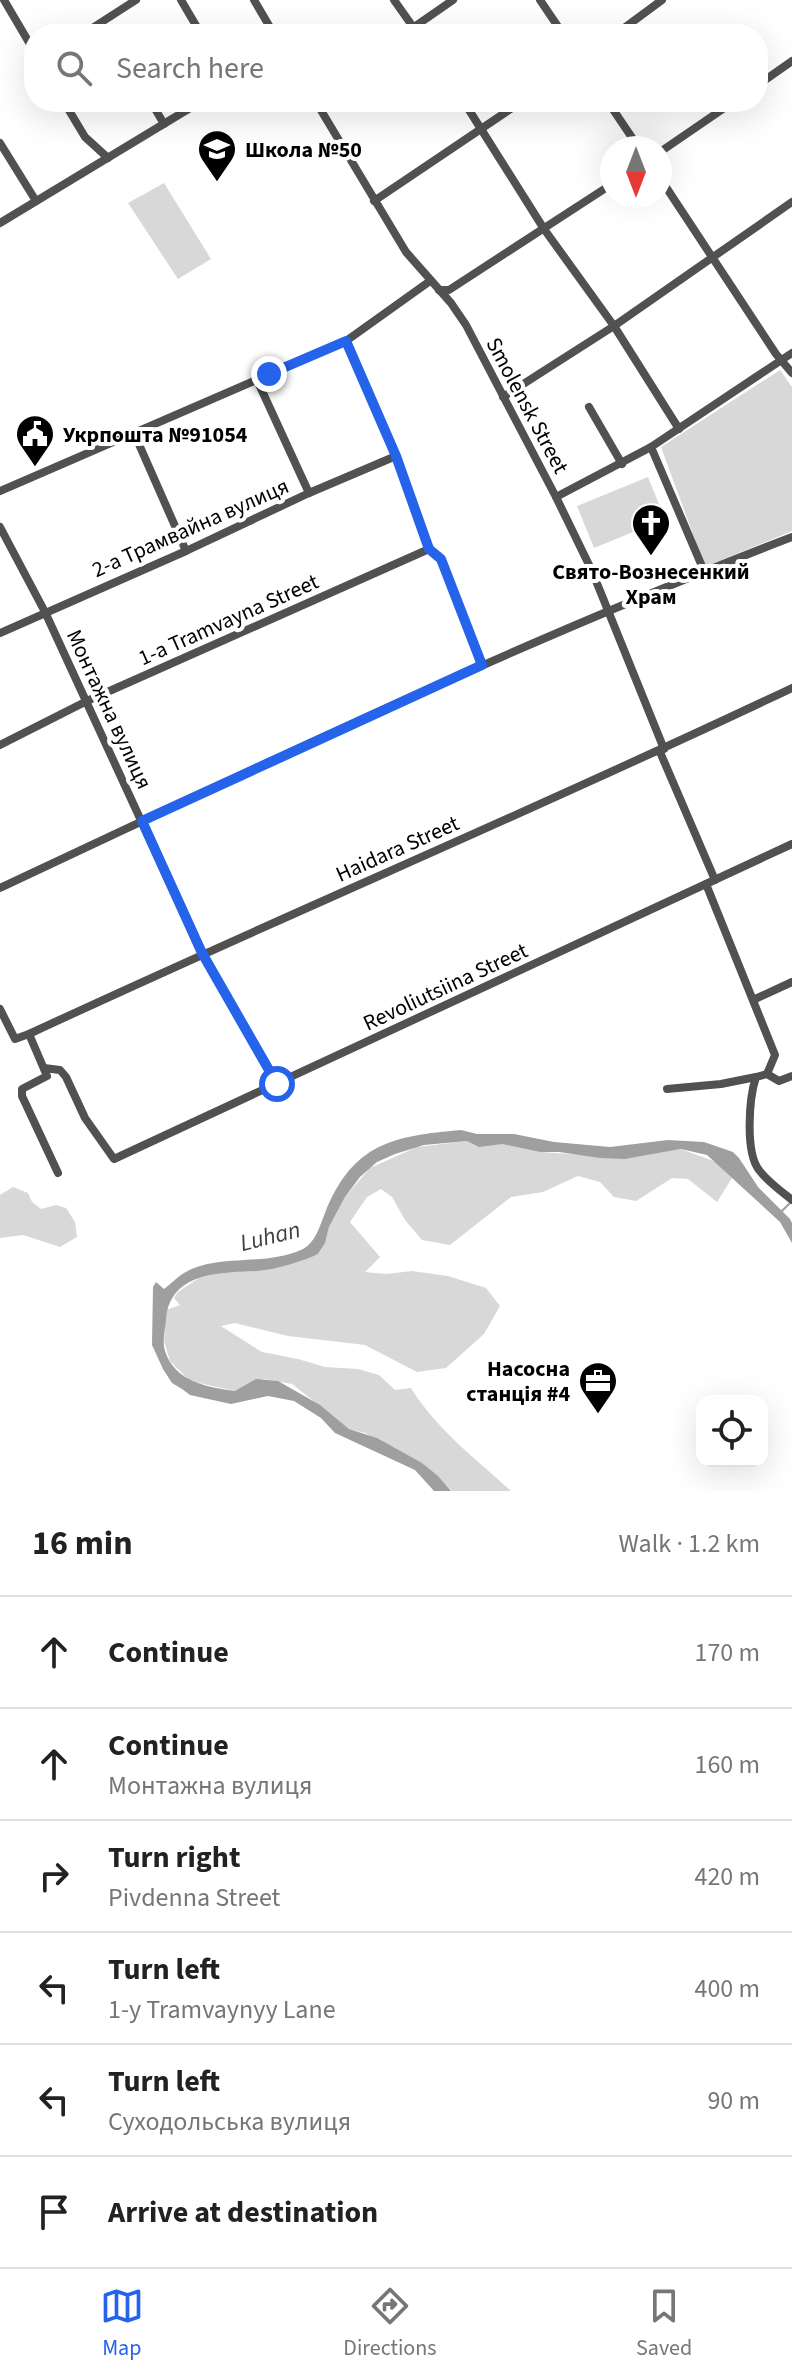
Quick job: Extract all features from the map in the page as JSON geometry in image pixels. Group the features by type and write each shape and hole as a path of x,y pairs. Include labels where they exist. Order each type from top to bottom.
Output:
{"street":[{"path":"4,0 24,34"},
{"path":"101,23 136,0"},
{"path":"181,0 195,24"},
{"path":"254,0 268,24"},
{"path":"394,0 411,24"},
{"path":"424,24 453,0"},
{"path":"540,0 556,24"},
{"path":"630,24 662,0"},
{"path":"768,78 792,61"},
{"path":"70,112 85,137 108,158"},
{"path":"157,112 164,124"},
{"path":"0,223 184,112"},
{"name":"Smolensk Street","path":"322,112 406,252 460,314 556,497 592,571 715,880"},
{"path":"471,112 544,229 614,326 679,429"},
{"path":"374,201 507,112"},
{"path":"615,112 631,136"},
{"path":"672,144 718,112"},
{"path":"0,143 36,201"},
{"path":"439,290 449,290 600,192"},
{"path":"672,196 776,354 792,373"},
{"path":"503,397 614,326 792,202"},
{"path":"0,491 346,341 430,281"},
{"path":"346,341 396,456 429,549 441,559 482,665"},
{"path":"556,497 651,447 792,353"},
{"path":"257,380 309,493"},
{"path":"589,407 622,464"},
{"path":"134,433 186,551"},
{"path":"651,447 704,571"},
{"name":"2-а Трамвайна вулиця","path":"0,633 396,456"},
{"name":"Монтажна вулиця","path":"0,527 45,612 202,953 277,1084"},
{"path":"0,888 482,665 608,610 792,537"},
{"name":"1-a Tramvayna Street","path":"0,745 87,701 429,549"},
{"name":"Haidara Street","path":"0,1009 13,1037 17,1039 202,953 662,750 792,688"},
{"name":"Revoliutsiina Street","path":"44,1068 60,1070 66,1077 85,1118 114,1159 792,844"},
{"path":"706,884 775,1055 767,1074"},
{"path":"753,1000 792,982"},
{"path":"29,1034 47,1076 22,1089 22,1096 58,1173"},
{"path":"667,1089 721,1084 767,1074 779,1081 792,1076"},
{"path":"756,1077 748,1112 757,1168 792,1200"}],"shaded area":[{"path":"164,183 211,259 178,279 128,203"},
{"path":"780,370 792,387 792,531 705,567 661,447"},
{"path":"648,477 665,519 594,548 577,506"},
{"path":"461,1130 610,1147 668,1140 704,1142 733,1152 739,1158 758,1187 790,1219 792,1243 780,1222 707,1155 681,1149 625,1159 540,1152 502,1144 479,1147 467,1141 424,1145 377,1162 360,1177 345,1197 318,1254 273,1269 214,1274 187,1283 170,1304 164,1343 176,1370 193,1381 235,1391 256,1379 278,1381 320,1405 349,1429 377,1438 422,1463 451,1491 434,1491 415,1470 335,1433 321,1418 294,1401 268,1396 231,1404 190,1395 172,1383 152,1345 153,1287 156,1282 164,1289 197,1267 227,1261 273,1258 303,1249 314,1238 348,1171 362,1158 395,1140"},
{"path":"467,1141 540,1152 630,1158 681,1149 716,1162 732,1178 717,1202 688,1179 672,1178 636,1201 614,1197 600,1182 578,1176 543,1192 511,1197 450,1245 422,1240 405,1220 392,1197 381,1189 367,1197 350,1222 380,1257 365,1272 386,1274 412,1271 448,1276 486,1288 500,1306 484,1334 446,1368 417,1372 365,1345 288,1336 235,1323 221,1326 262,1352 325,1367 358,1369 379,1375 395,1390 411,1388 445,1430 511,1491 452,1491 429,1469 365,1433 349,1429 292,1384 264,1379 235,1391 190,1381 170,1361 164,1341 166,1310 180,1305 174,1298 178,1292 199,1278 222,1272 260,1271 318,1254 345,1197 370,1168 417,1147"},
{"path":"13,1187 28,1193 32,1202 41,1209 56,1205 66,1208 75,1222 77,1237 60,1247 23,1235 0,1238 0,1195"}],"waterway":[{"path":"782,1211 791,1202"}],"place":[{"name":"Школа №50","path":"217,183"},
{"name":"Укрпошта №91054","path":"35,468"},
{"name":"Свято-Вознесенкий Храм","path":"651,557"},
{"name":"Насосна станція #4","path":"598,1415"}],"route":[{"path":"269,374 346,341 396,456 429,549 441,559 482,665 142,821 202,953 277,1084"}],"water label":[{"name":"Luhan","path":"270,1236"}]}
